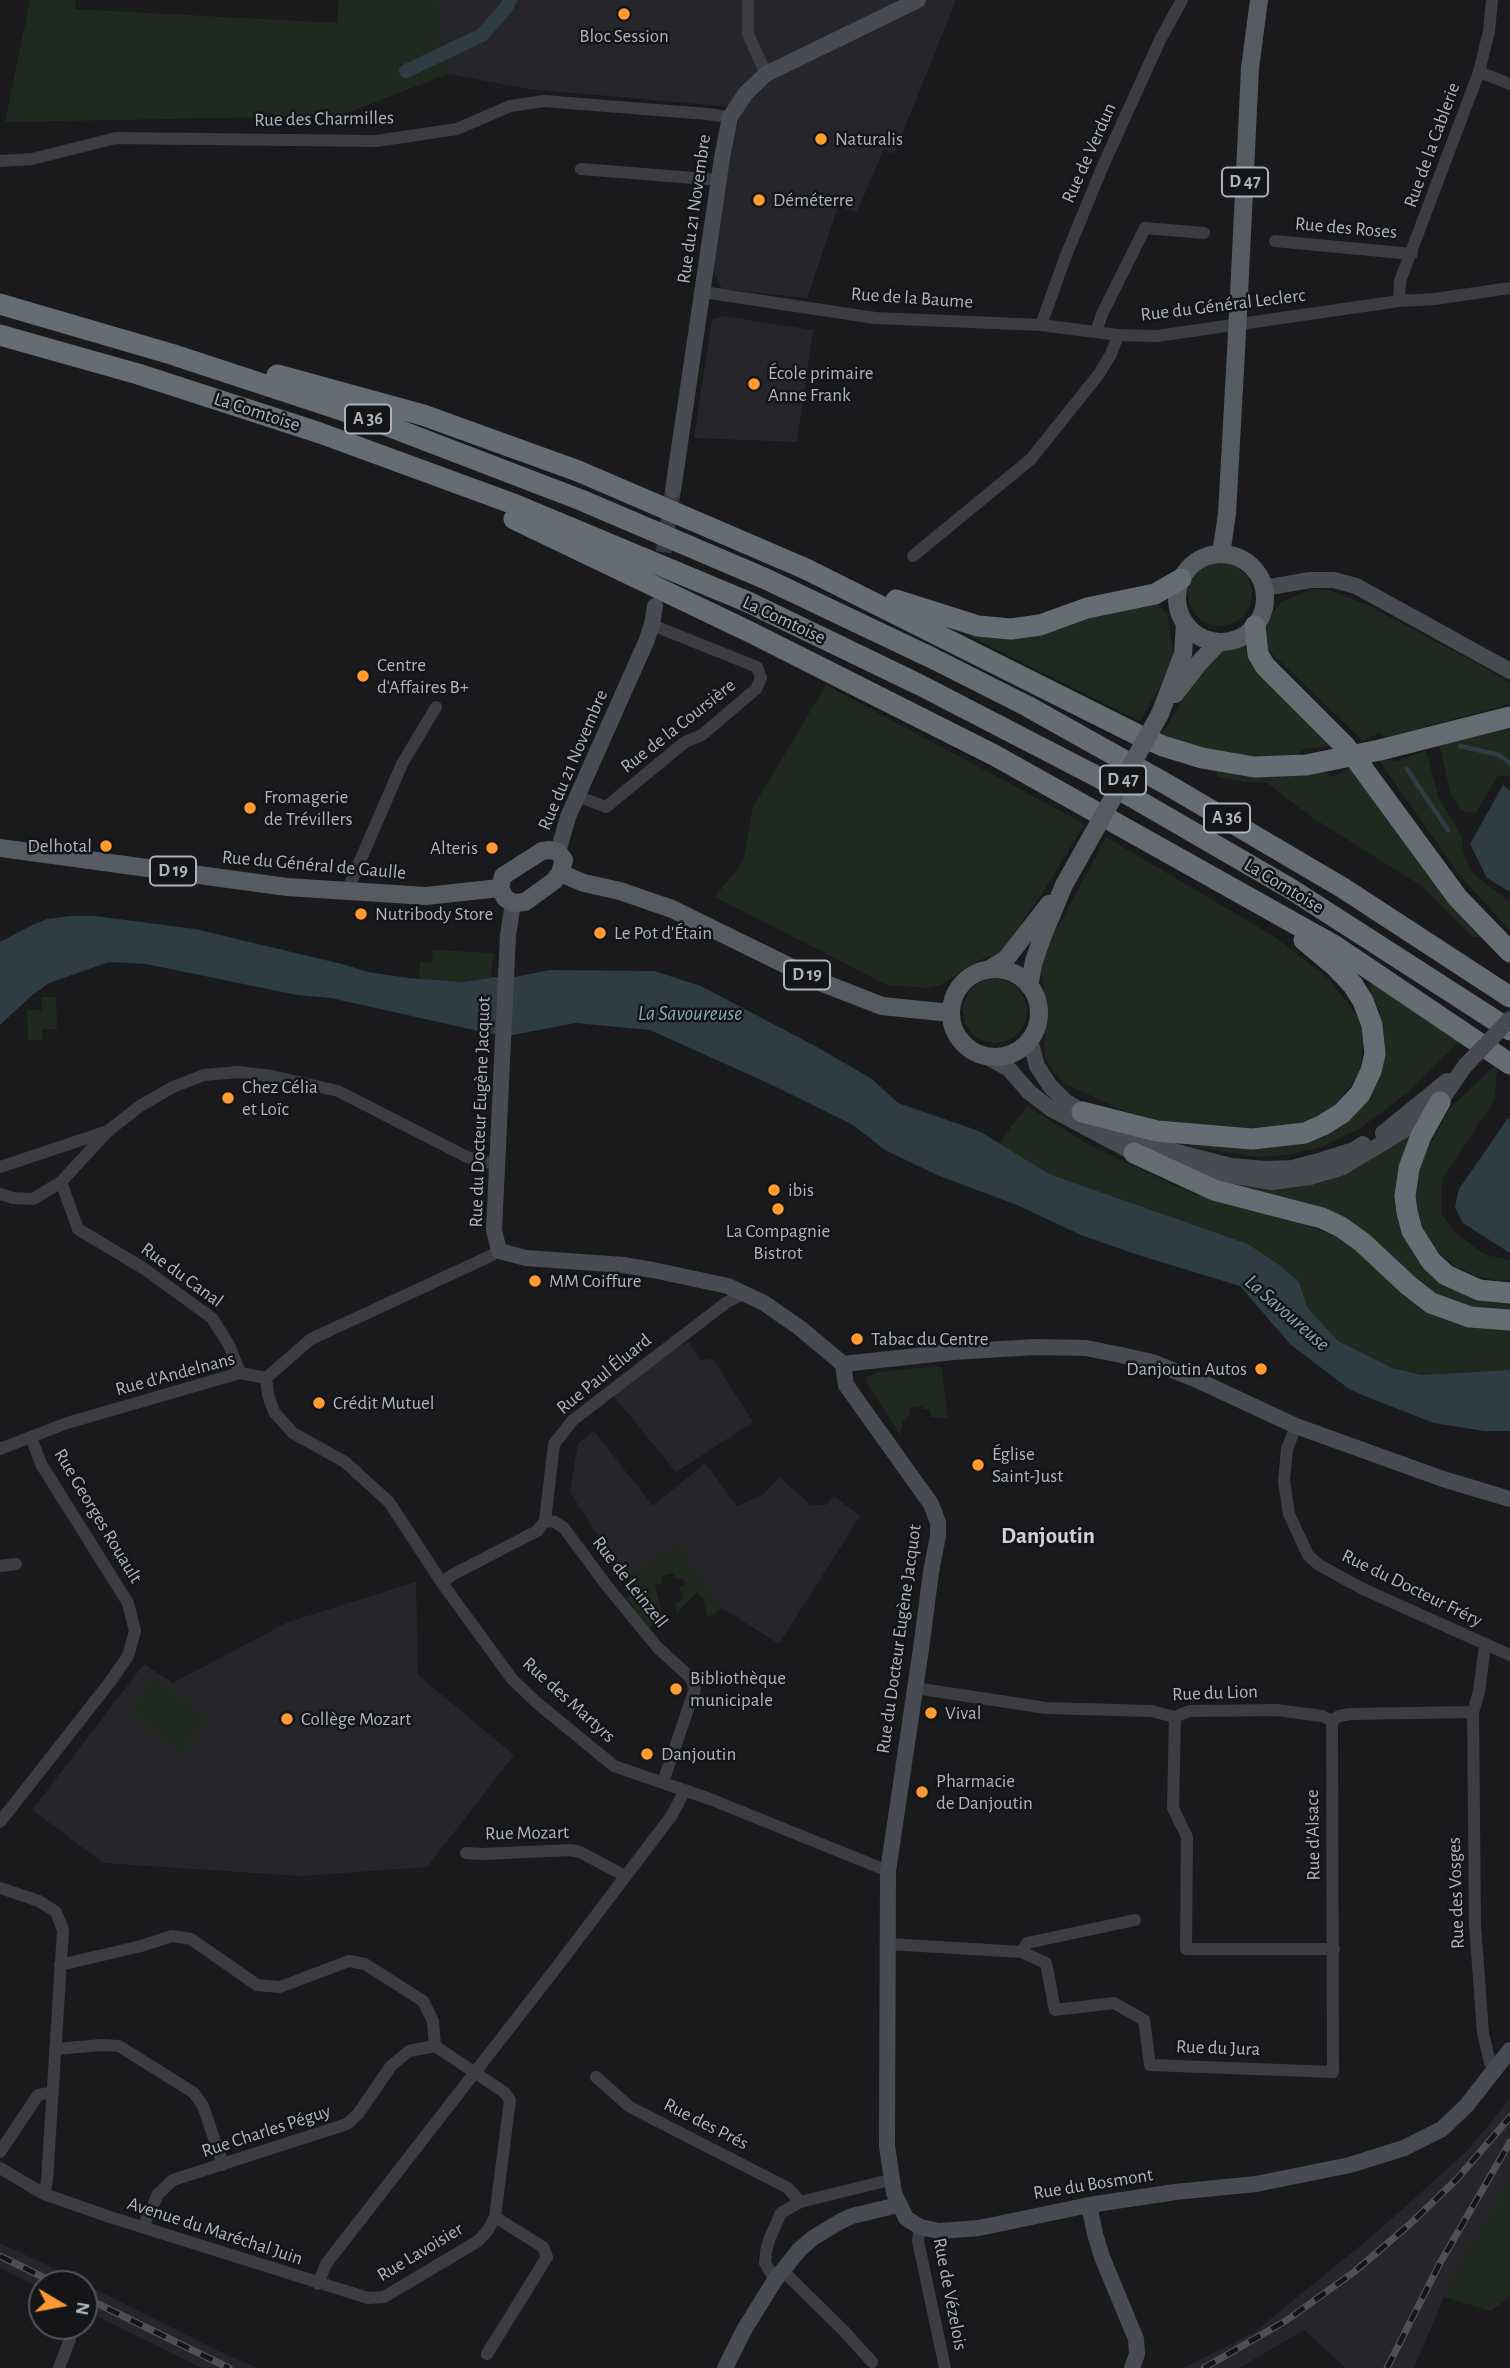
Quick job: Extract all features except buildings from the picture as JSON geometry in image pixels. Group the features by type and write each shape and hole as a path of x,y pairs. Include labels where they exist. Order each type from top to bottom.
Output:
{"highway":[{"name":"La Comtoise","path":"0,304 299,395 461,453 625,518 827,608 1027,706 1225,817 1364,901 1510,997"},
{"path":"94,331 339,390 454,425 589,475 806,569 1136,734 1185,754 1222,763 1269,768 1306,765 1392,747 1510,717"},
{"name":"La Comtoise","path":"0,335 150,377 320,433 511,503 748,603 920,685 1096,776 1373,940 1510,1030"},
{"path":"320,433 569,544 994,755 1335,946 1510,1064"},
{"path":"806,569 946,617 998,629 1032,627 1087,608 1155,594 1181,579"},
{"path":"1255,626 1258,654 1265,666 1345,746 1457,897 1510,952"},
{"path":"1082,1112 1137,1127 1174,1133 1252,1139 1275,1138 1305,1133 1330,1121 1348,1108 1365,1086 1371,1071 1375,1043 1370,1017 1359,993 1323,955 1219,881"},
{"path":"1440,1102 1421,1136 1409,1168 1405,1196 1412,1231 1431,1261 1446,1275 1479,1290 1510,1293"},
{"path":"1134,1153 1214,1190 1322,1218 1362,1242 1431,1303 1470,1317 1510,1320"}],"main road":[{"name":"D 47","path":"1222,554 1227,514 1250,68 1259,1"},
{"path":"1222,554 1239,557 1260,577 1264,588 1264,608 1255,626 1235,639 1219,642 1199,636 1185,623 1177,598 1181,579 1188,568 1209,555 1222,554"},
{"name":"D 47","path":"1160,714 1183,654 1185,623"},
{"name":"D 47","path":"1029,986 1036,954 1064,885 1160,714 1199,663 1219,642"},
{"name":"Rue du Général de Gaulle","path":"0,848 287,887 426,896 500,888"},
{"path":"542,850 558,852 564,860 561,873 525,902 513,903 505,898 500,888 503,876 542,850"},
{"name":"D 19","path":"561,873 584,883 620,891 672,909 823,983 882,1006 951,1013"},
{"name":"D 47","path":"988,970 1006,959 1064,885"},
{"path":"988,970 1011,973 1029,986 1038,1003 1039,1013 1030,1040 1015,1052 996,1057 978,1054 964,1044 955,1030 951,1013 954,998 962,985 974,975 988,970"}],"street":[{"path":"748,0 748,34 766,74"},
{"name":"Rue du 21 Novembre","path":"673,490 730,117 746,93 766,74 918,0"},
{"name":"Rue de Verdun","path":"1041,325 1102,168 1160,40 1182,0"},
{"name":"Rue de la Cablerie","path":"1399,301 1400,281 1479,72 1489,31 1492,0"},
{"path":"1479,72 1510,84"},
{"name":"Rue des Charmilles","path":"0,161 32,159 116,138 376,141 457,129 510,106 544,101 730,117"},
{"path":"582,169 719,180"},
{"path":"1096,332 1102,314 1145,228 1204,233"},
{"name":"Rue des Roses","path":"1275,241 1412,254"},
{"name":"Rue du Général Leclerc","path":"913,556 1031,460 1098,374 1111,354 1118,335 1157,336 1510,288"},
{"name":"Rue de la Baume","path":"704,292 875,318 1041,325 1118,335"},
{"path":"1264,588 1323,579 1356,586 1510,671"},
{"name":"Rue du 21 Novembre","path":"558,852 568,817 652,625 655,606"},
{"name":"Rue de la Coursière","path":"578,796 606,807 685,742 702,735 756,689 761,678 757,667 652,625"},
{"path":"347,891 402,764 436,707"},
{"name":"Rue du Docteur Eugène Jacquot","path":"513,903 508,935 494,1230 499,1251 526,1258 636,1267 721,1284 745,1293 781,1314 843,1364 846,1385 931,1504 938,1522 888,1871 886,2109 890,2180 898,2205"},
{"path":"1030,1040 1043,1076 1057,1094 1082,1112 1143,1140 1177,1152 1231,1166 1292,1168 1354,1150 1386,1130 1465,1066 1510,1020"},
{"path":"986,1056 1009,1069 1029,1092 1051,1109 1134,1153 1199,1170 1272,1182 1310,1177 1343,1167 1372,1151 1411,1126 1440,1102 1465,1066"},
{"path":"0,1194 33,1199 61,1182 108,1131 139,1106 173,1087 204,1075 238,1072 272,1076 338,1091 467,1157 498,1164"},
{"path":"0,1167 108,1131"},
{"name":"Rue du Canal","path":"61,1182 78,1229 144,1268 212,1318 229,1345 240,1373"},
{"path":"266,1378 311,1339 499,1251"},
{"name":"Rue Paul Éluard","path":"545,1521 554,1444 573,1420 727,1302 745,1293"},
{"path":"843,1364 993,1349 1086,1348 1152,1362 1296,1426 1443,1479 1510,1499"},
{"name":"Rue d'Andelnans","path":"0,1449 67,1423 240,1373 266,1378"},
{"name":"Rue des Martyrs","path":"266,1378 274,1412 293,1433 345,1462 389,1502 442,1583 512,1679 614,1766 684,1790 888,1871"},
{"name":"Rue du Docteur Fréry","path":"1296,1426 1287,1449 1284,1482 1289,1514 1308,1555 1319,1565 1363,1589 1510,1655"},
{"name":"Rue Georges Rouault","path":"0,1822 110,1682 128,1656 135,1631 128,1603 41,1464 31,1437"},
{"path":"442,1583 452,1574 537,1531 545,1521"},
{"name":"Rue de Leinzell","path":"545,1521 555,1522 564,1528 658,1648 691,1678 695,1689 663,1782"},
{"path":"0,1566 16,1564"},
{"name":"Rue des Vosges","path":"1485,1645 1474,1712 1475,1926 1483,2032 1490,2063 1495,2070"},
{"name":"Rue du Lion","path":"915,1688 1046,1708 1151,1711 1175,1717 1188,1711 1276,1710 1322,1716 1332,1721 1339,1716 1350,1714 1474,1712"},
{"path":"1175,1717 1174,1808 1187,1837 1186,1949 1334,1949"},
{"name":"Rue d'Alsace","path":"1332,1721 1334,1949"},
{"name":"Avenue du Maréchal Juin","path":"0,2168 44,2194 318,2284 326,2264 672,1815 684,1790"},
{"name":"Rue Mozart","path":"466,1853 570,1850 580,1852 625,1877"},
{"path":"0,1888 39,1901 56,1912 62,1930 47,2181 44,2194"},
{"path":"888,1944 1022,1952 1027,1942 1135,1920"},
{"path":"60,1965 172,1936 191,1939 257,1985 280,1987 349,1961 365,1964 423,2001 433,2021 435,2046 504,2092 510,2100 495,2217 543,2247 547,2257 487,2354"},
{"name":"Rue du Jura","path":"1022,1952 1046,1963 1055,2010 1114,2003 1144,2020 1150,2065 1333,2072 1334,1949"},
{"path":"55,2049 119,2046 194,2092 203,2106 223,2165"},
{"name":"Rue Charles Péguy","path":"143,2227 158,2193 173,2180 347,2124 358,2114 391,2066 409,2051 435,2046"},
{"name":"Rue du Bosmont","path":"920,2227 939,2231 979,2228 1089,2205 1321,2173 1368,2160 1415,2143 1442,2129 1456,2117 1510,2050"},
{"name":"Rue des Prés","path":"596,2077 631,2107 788,2188 800,2202"},
{"path":"0,2152 38,2095 52,2092"},
{"path":"872,2362 844,2331 765,2263 769,2240 781,2213 800,2202 890,2180"},
{"path":"725,2368 744,2330 778,2275 800,2249 827,2229 852,2216 898,2205 906,2218 920,2227"},
{"path":"1089,2205 1102,2257 1136,2339 1137,2354 1132,2368"},
{"name":"Rue Lavoisier","path":"318,2284 368,2298 384,2297 478,2241 495,2217"},
{"name":"Rue de Vézelois","path":"920,2227 918,2241 945,2368"},
{"path":"58,2368 70,2340"}],"shaded area":[{"path":"435,0 956,0 894,154 884,149 857,212 838,207 807,298 722,289 712,269 734,134 743,108 529,89 448,74"},
{"name":"École primaire Anne Frank","path":"723,316 813,330 797,442 694,438 712,320"},
{"path":"689,1342 700,1360 713,1359 753,1422 676,1472 612,1394"},
{"path":"594,1431 653,1506 705,1463 737,1506 764,1494 779,1477 811,1505 826,1505 834,1496 860,1516 779,1644 722,1608 677,1544 627,1579 570,1492 578,1443"},
{"name":"Collège Mozart","path":"416,1582 418,1675 514,1755 427,1867 301,1876 103,1863 32,1810 144,1664 173,1683 288,1622"},
{"path":"1510,2099 1510,2186 1473,2240 1444,2297 1414,2368 1346,2368 1304,2330 1239,2368 1183,2368 1252,2334 1377,2232 1467,2151"},
{"path":"0,2243 57,2270 28,2270 28,2282 0,2268"},
{"path":"98,2291 220,2352 258,2368 202,2368 98,2317"}],"green space":[{"path":"30,0 76,0 75,9 337,23 339,0 435,0 448,74 339,116 5,122"},
{"path":"1220,562 1238,568 1246,576 1252,594 1246,612 1238,620 1220,626 1202,620 1194,612 1188,594 1194,576 1202,568"},
{"path":"1310,589 1329,590 1366,604 1494,673 1510,683 1510,704 1386,737 1379,733 1363,741 1269,651 1265,640 1268,620 1280,603"},
{"path":"1158,604 1167,614 1174,655 1165,678 1140,721 960,631"},
{"path":"1244,644 1249,659 1333,746 1306,748 1296,755 1251,756 1201,748 1162,734 1196,676 1216,651"},
{"path":"826,685 1085,824 1043,892 1001,952 975,962 943,984 928,988 887,985 715,897 743,861 753,807"},
{"path":"1510,726 1510,776 1498,776 1476,812 1468,813 1460,809 1450,792 1440,747 1443,742"},
{"path":"1426,751 1439,798 1461,835 1463,851 1472,873 1510,902 1510,931 1457,872 1378,759 1396,761"},
{"path":"1350,768 1440,891 1482,937 1473,937 1423,887 1310,816 1266,782 1244,782 1218,777 1216,769 1283,776 1323,771 1333,777"},
{"path":"1106,837 1275,937 1329,979 1360,1020 1364,1039 1360,1070 1338,1101 1315,1119 1293,1124 1248,1128 1166,1123 1117,1108 1064,1083 1054,1073 1045,1057 1044,1047 1048,1012 1041,969 1043,955"},
{"path":"433,950 493,953 491,978 464,982 419,979 420,962 432,963"},
{"path":"995,979 1007,981 1018,988 1025,999 1025,1023 1018,1034 1007,1041 995,1043 983,1041 972,1034 965,1023 963,1011 965,999 972,988 983,981"},
{"path":"1373,980 1460,1041 1407,1093 1359,1129 1322,1147 1287,1155 1255,1157 1189,1146 1190,1140 1342,1123 1383,1032 1380,1011 1369,991"},
{"path":"41,997 56,997 57,1029 42,1029 43,1040 28,1040 27,1010 42,1010"},
{"path":"1497,1064 1495,1099 1444,1177 1441,1193 1442,1214 1455,1233 1486,1255 1510,1260 1510,1280 1499,1281 1476,1276 1455,1266 1436,1250 1420,1228 1414,1191 1421,1162 1450,1108"},
{"path":"1027,1106 1086,1143 1169,1183 1198,1195 1297,1222 1340,1237 1359,1251 1420,1308 1450,1322 1510,1329 1510,1370 1422,1375 1392,1368 1338,1341 1307,1307 1299,1282 1248,1244 1049,1174 998,1144"},
{"path":"1411,1133 1404,1153 1418,1256 1510,1301 1510,1311 1464,1306 1444,1299 1416,1281 1388,1252 1231,1186 1231,1183 1292,1187 1320,1183 1357,1168"},
{"path":"941,1367 942,1371 948,1418 931,1417 930,1409 923,1409 922,1406 910,1408 911,1413 903,1421 900,1435 866,1381 869,1376 880,1372"},
{"path":"677,1544 722,1608 708,1618 703,1598 697,1592 677,1613 675,1604 684,1598 679,1588 685,1585 684,1579 676,1579 674,1573 661,1576 663,1583 655,1585 661,1619 649,1628 626,1598 632,1593 627,1579"},
{"path":"156,1676 209,1719 180,1756 128,1710"},
{"path":"1510,2185 1510,2297 1491,2311 1444,2297 1473,2240"}],"water":[{"path":"1503,785 1510,791 1510,892 1487,878 1470,844"},
{"name":"La Savoureuse","path":"95,916 195,929 368,972 408,978 464,982 550,970 654,971 701,986 872,1079 898,1103 979,1131 1049,1174 1248,1244 1299,1282 1307,1307 1338,1341 1392,1368 1422,1375 1510,1370 1510,1431 1484,1431 1434,1423 1349,1389 1290,1344 1240,1286 1081,1235 1017,1205 937,1175 885,1150 853,1125 650,1030 575,1023 513,1035 492,1034 331,998 297,995 146,964 109,962 49,983 0,1025 0,942 47,919"},
{"path":"1508,1118 1510,1253 1463,1223 1455,1207 1459,1189"}],"waterway":[{"path":"406,71 482,35 510,0"},
{"path":"1460,746 1499,755 1510,763"},
{"path":"1407,769 1448,830"}],"tunnel":[{"path":"660,576 673,490"}],"railway":[{"path":"1204,2368 1287,2320 1354,2272 1457,2179 1510,2117"},
{"path":"1387,2368 1440,2263 1510,2142"},
{"path":"0,2256 28,2270"},
{"path":"98,2304 229,2368"}],"place":[{"name":"Bloc Session","path":"624,14"},
{"name":"Naturalis","path":"821,139"},
{"name":"Déméterre","path":"759,200"},
{"name":"École primaire Anne Frank","path":"754,384"},
{"name":"Centre d'Affaires B+","path":"363,676"},
{"name":"Fromagerie de Trévillers","path":"250,808"},
{"name":"Delhotal","path":"106,846"},
{"name":"Alteris","path":"492,848"},
{"name":"Nutribody Store","path":"361,914"},
{"name":"Le Pot d'Étain","path":"600,933"},
{"name":"Chez Célia et Loïc","path":"228,1098"},
{"name":"ibis","path":"774,1190"},
{"name":"La Compagnie Bistrot","path":"778,1209"},
{"name":"MM Coiffure","path":"535,1281"},
{"name":"Tabac du Centre","path":"857,1339"},
{"name":"Danjoutin Autos","path":"1261,1369"},
{"name":"Crédit Mutuel","path":"319,1403"},
{"name":"Église Saint-Just","path":"978,1465"},
{"name":"Bibliothèque municipale","path":"676,1689"},
{"name":"Vival","path":"931,1713"},
{"name":"Collège Mozart","path":"287,1719"},
{"name":"Danjoutin","path":"647,1754"},
{"name":"Pharmacie de Danjoutin","path":"922,1792"}],"district":[{"name":"Danjoutin","path":"1048,1536"}]}
